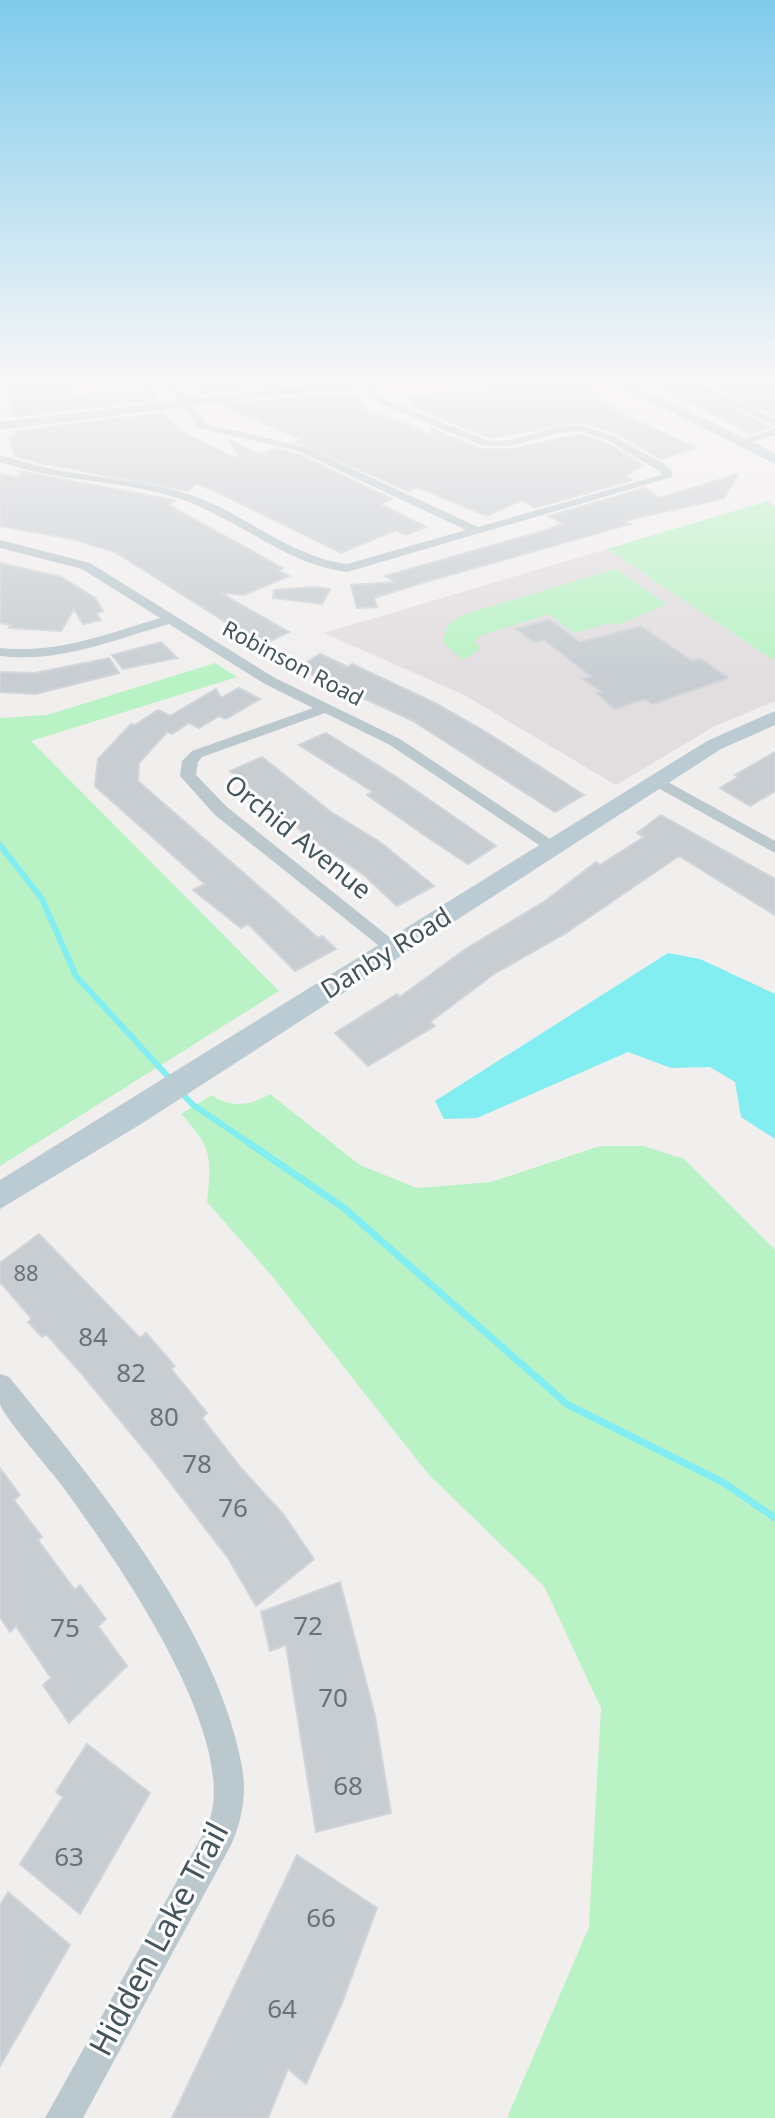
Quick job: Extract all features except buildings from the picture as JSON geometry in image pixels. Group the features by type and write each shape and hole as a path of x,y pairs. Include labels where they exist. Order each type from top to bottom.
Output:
{"street":[{"path":"102,482 191,499 331,568 347,568 657,482"},
{"path":"371,482 479,532"},
{"name":"Robinson Road","path":"0,544 80,563 270,681 395,742 554,847"},
{"path":"0,652 22,654 58,650 171,619"},
{"name":"Orchid Avenue","path":"326,708 197,754 190,761 188,776 221,811 394,948"},
{"name":"Danby Road","path":"0,1196 200,1073 714,745 775,717"},
{"path":"657,781 775,848"},
{"name":"Hidden Lake Trail","path":"0,1386 62,1463 177,1632 198,1673 226,1770 226,1818 209,1857 63,2118"}],"shaded area":[{"path":"607,549 775,661 775,701 713,727 616,785 464,695 324,633"}],"green space":[{"path":"768,501 775,506 775,661 607,549"},
{"path":"615,569 667,604 618,625 610,623 574,633 549,614 479,636 474,642 481,648 463,660 443,642 447,626 462,615"},
{"path":"215,663 237,677 31,741 279,991 0,1166 0,718 47,715"},
{"path":"270,1094 360,1165 417,1188 491,1182 600,1146 644,1146 684,1159 775,1250 775,2118 507,2118 589,1927 601,1708 544,1586 429,1475 272,1276 207,1202 208,1154 199,1135 181,1114 212,1095 226,1102 241,1104"}],"water":[{"path":"668,953 700,959 775,994 775,1139 741,1117 735,1082 710,1067 671,1068 628,1052 477,1118 444,1119 435,1101"}],"waterway":[{"path":"0,845 42,899 76,976 173,1082"},
{"path":"180,1091 192,1104 252,1145"},
{"path":"249,1143 344,1208 568,1405 724,1483 775,1518"}]}
